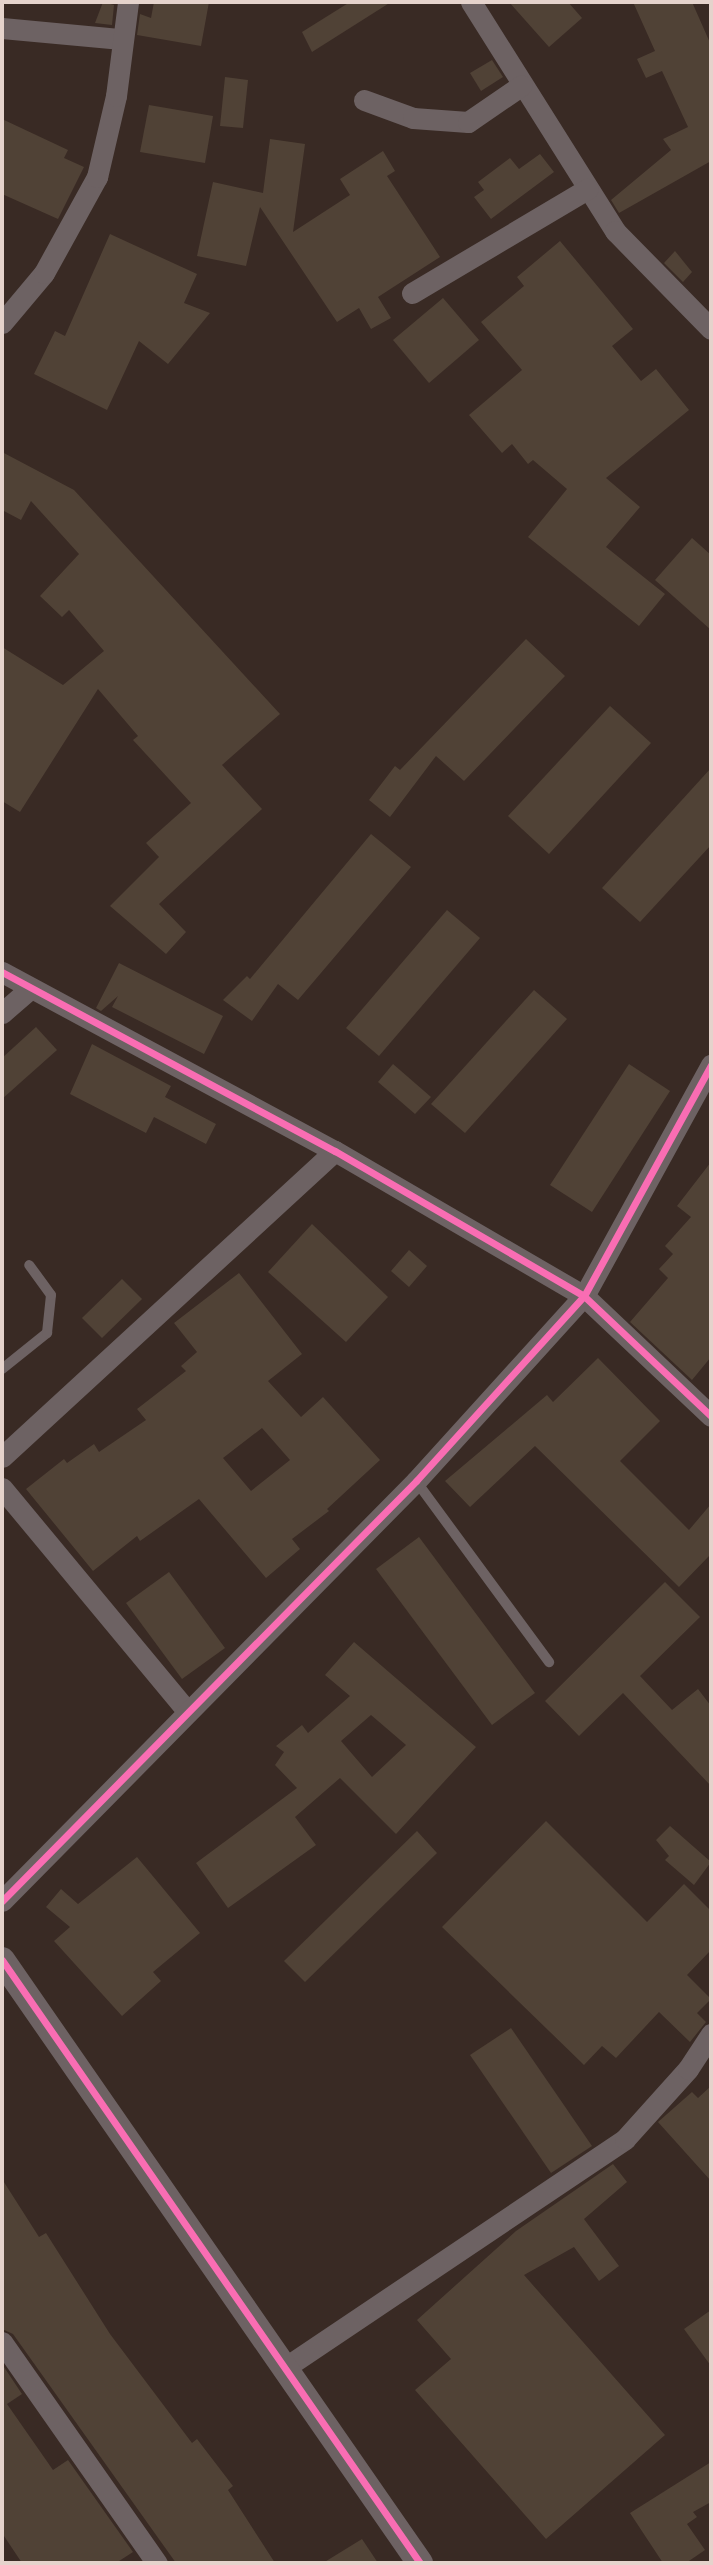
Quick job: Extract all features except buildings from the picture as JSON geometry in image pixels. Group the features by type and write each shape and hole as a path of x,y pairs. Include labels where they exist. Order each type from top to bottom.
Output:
{"street":[{"path":"2,323 44,273 97,177 116,96 121,39 128,2"},
{"path":"471,2 615,231 708,319"},
{"path":"2,28 121,39"},
{"path":"364,100 413,118 468,122 522,85"},
{"path":"412,293 587,189"},
{"path":"2,972 335,1151 584,1296 711,1416"},
{"path":"2,1013 30,989"},
{"path":"2,1901 416,1481 584,1296 711,1065"},
{"path":"2,1457 335,1151"},
{"path":"2,1488 188,1712"},
{"path":"2,1960 420,2563"},
{"path":"283,2369 625,2139 688,2068 711,2034"},
{"path":"2,2342 157,2563"}],"lane":[{"path":"2,1369 47,1333 51,1295 29,1265"},
{"path":"416,1481 550,1662"}],"cycle path":[{"path":"2,972 335,1151 584,1296 711,1416"},
{"path":"2,1901 416,1481 584,1296 711,1065"},
{"path":"2,1960 420,2563"}]}
